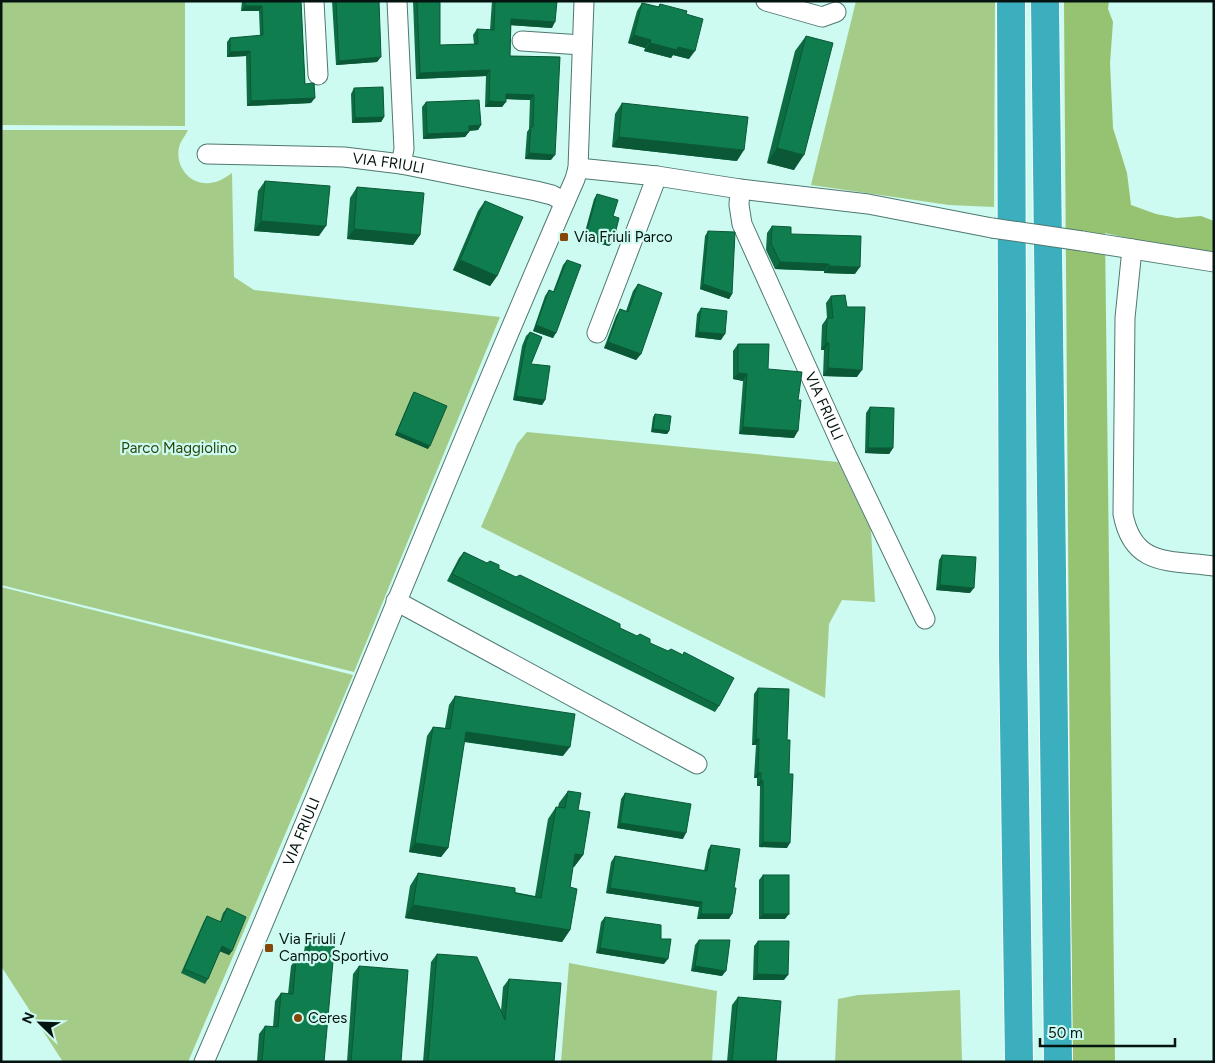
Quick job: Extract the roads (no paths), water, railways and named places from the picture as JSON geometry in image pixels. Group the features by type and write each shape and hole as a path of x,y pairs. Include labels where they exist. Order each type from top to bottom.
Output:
{"highway":[{"path":"1011,1 1013,654 1019,1062"},
{"path":"1045,1 1058,1062"}],"street":[{"path":"314,1 318,75"},
{"path":"397,1 404,149 401,164"},
{"name":"VIA FRIULI","path":"204,1062 335,753 463,439 576,179 578,168 584,1"},
{"path":"766,1 822,17 836,12"},
{"path":"522,41 582,44"},
{"name":"VIA FRIULI","path":"207,154 344,157 401,164 536,191 552,195 565,202"},
{"path":"578,168 657,176 740,189 868,204 992,228 1214,262"},
{"path":"597,333 657,176"},
{"name":"VIA FRIULI","path":"740,189 742,224 844,450 925,619"},
{"path":"1132,249 1125,318 1124,514 1126,530 1142,552 1154,558 1214,566"},
{"path":"396,601 696,764"}],"place":[{"name":"Via Friuli Parco","path":"564,237"},
{"name":"Via Friuli / Campo Sportivo","path":"269,948"},
{"name":"Ceres","path":"298,1018"}],"park label":[{"name":"Parco Maggiolino","path":"179,448"}]}
